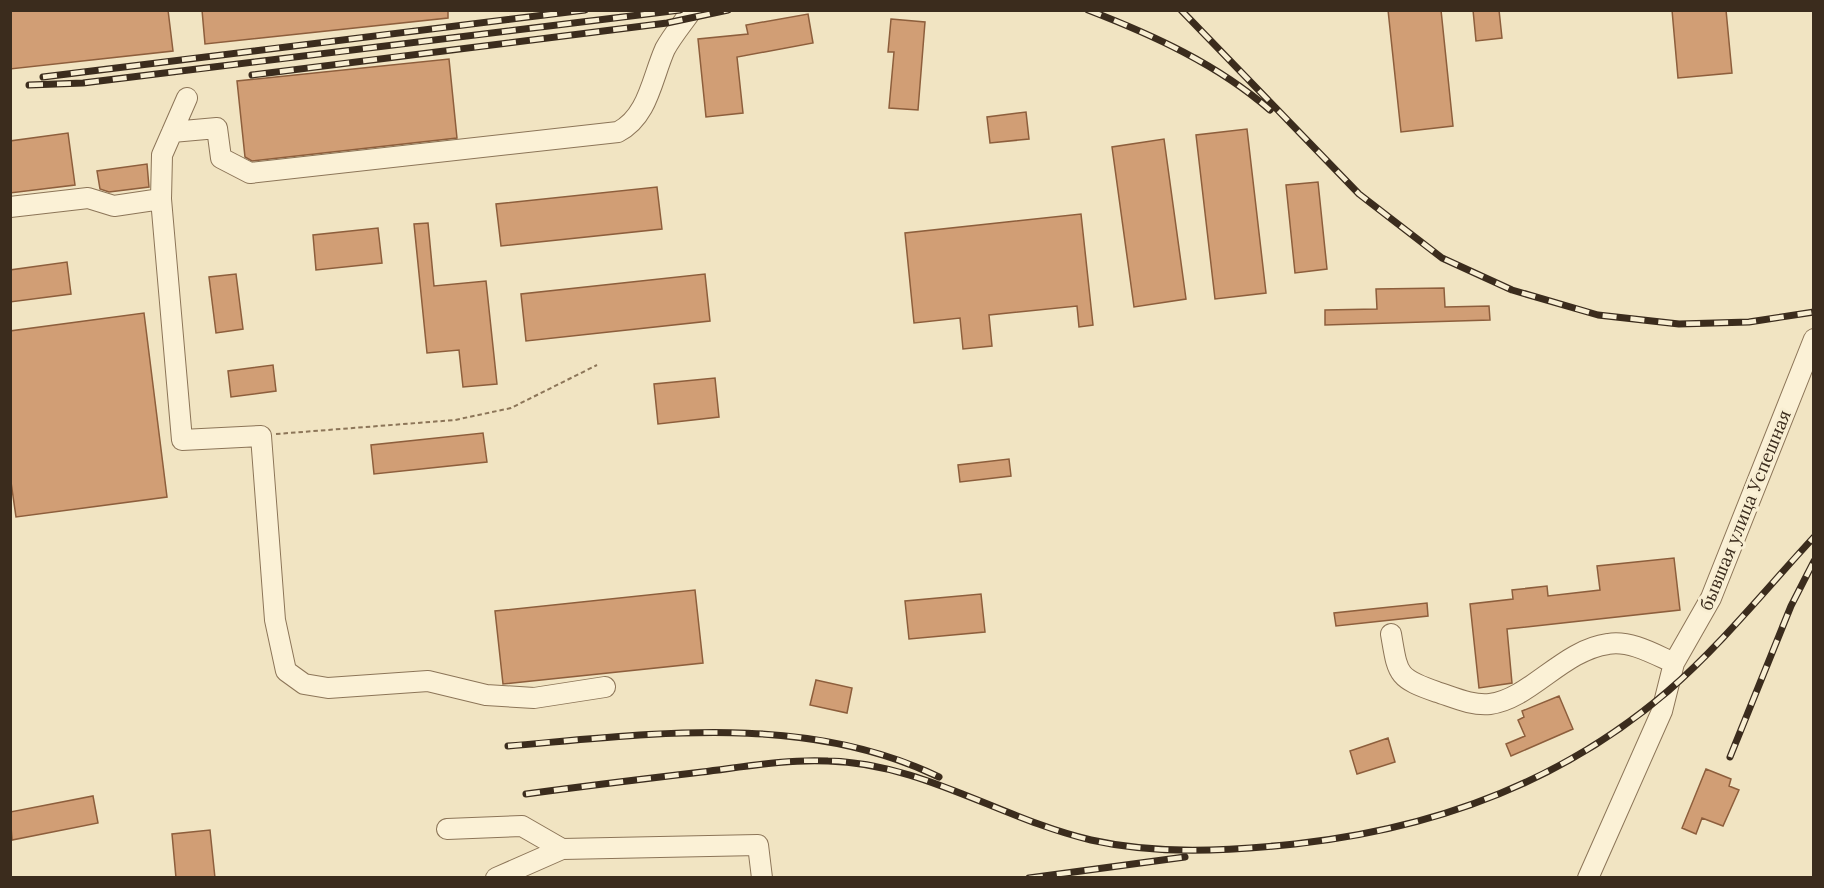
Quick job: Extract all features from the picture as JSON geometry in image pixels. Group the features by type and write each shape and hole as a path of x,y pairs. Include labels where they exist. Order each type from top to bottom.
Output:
{"street":[{"path":"172,132 217,128 221,158 250,172 618,132 632,125 647,96 666,48 692,10"},
{"path":"187,98 162,155 161,199 182,440 261,436 275,620 286,671 304,684 328,688 428,681 486,694 534,698 605,687"},
{"path":"10,207 88,198 114,206 161,199"},
{"name":"бывшая улица Успешная","path":"1588,878 1662,711 1674,663 1711,598 1814,339"},
{"path":"1391,633 1397,669 1409,682 1472,703 1490,704 1510,698 1572,657 1611,643 1632,646 1674,663"},
{"path":"447,829 522,826 562,849"},
{"path":"496,878 562,849 758,845 762,878"}],"path":[{"path":"261,436 455,420 511,408 597,365"}],"building":[{"path":"10,10 168,10 173,51 10,69"},
{"path":"202,10 448,10 448,18 205,44"},
{"path":"1388,10 1441,10 1453,126 1401,132"},
{"path":"1473,10 1499,10 1502,38 1476,41"},
{"path":"1672,10 1726,10 1732,73 1678,78"},
{"path":"808,14 813,43 737,57 743,113 706,117 698,39 748,34 746,25"},
{"path":"891,19 925,22 918,110 889,108 894,52 888,52"},
{"path":"449,59 457,138 252,161 245,157 237,81"},
{"path":"1026,112 1029,139 990,143 987,117"},
{"path":"1247,129 1266,293 1215,299 1196,135"},
{"path":"68,133 75,185 10,193 10,141"},
{"path":"1164,139 1186,299 1134,307 1112,147"},
{"path":"147,164 149,187 109,192 100,189 97,171"},
{"path":"1318,182 1327,269 1295,273 1286,185"},
{"path":"657,187 662,229 501,246 496,204"},
{"path":"1081,214 1093,325 1079,327 1077,306 989,315 992,346 963,349 960,318 914,323 905,233"},
{"path":"428,223 434,286 486,281 497,384 463,387 459,350 427,353 414,224"},
{"path":"378,228 382,263 316,270 313,235"},
{"path":"67,262 71,294 10,302 10,270"},
{"path":"236,274 243,329 216,333 209,277"},
{"path":"705,274 710,321 526,341 521,294"},
{"path":"1444,288 1445,307 1489,306 1490,320 1325,325 1325,310 1377,309 1376,289"},
{"path":"144,313 167,497 16,517 10,475 10,331"},
{"path":"273,365 276,391 231,397 228,371"},
{"path":"715,378 719,417 658,424 654,384"},
{"path":"483,433 487,462 374,474 371,445"},
{"path":"1009,459 1011,476 960,482 958,465"},
{"path":"1674,558 1680,610 1507,629 1512,683 1479,688 1470,604 1513,599 1512,590 1547,586 1548,596 1600,590 1597,566"},
{"path":"695,590 703,663 503,684 495,611"},
{"path":"981,594 985,632 909,639 905,601"},
{"path":"1427,603 1428,616 1336,626 1334,613"},
{"path":"816,680 852,688 847,713 810,705"},
{"path":"1559,696 1573,729 1511,756 1506,744 1525,736 1518,720 1524,717 1522,711"},
{"path":"1388,738 1395,762 1357,774 1350,751"},
{"path":"1706,769 1731,779 1729,786 1739,790 1723,826 1702,818 1696,834 1682,828"},
{"path":"93,796 98,823 12,840 10,812"},
{"path":"210,830 215,878 176,878 172,834"}],"railway":[{"path":"43,77 585,10"},
{"path":"29,85 83,83 680,10"},
{"path":"252,75 667,23 728,10"},
{"path":"1088,10 1184,52 1228,78 1270,110"},
{"path":"1181,10 1359,194 1442,258 1512,290 1598,315 1679,324 1749,322 1814,312"},
{"path":"526,794 765,764 828,761 863,764 896,771 929,781 1058,831 1116,845 1167,850 1218,850 1295,844 1397,827 1494,796 1584,751 1627,723 1688,673 1725,636 1814,537"},
{"path":"1730,757 1791,606 1814,561"},
{"path":"508,746 672,733 781,735 835,743 888,757 939,777"},
{"path":"1029,878 1185,857"}]}
